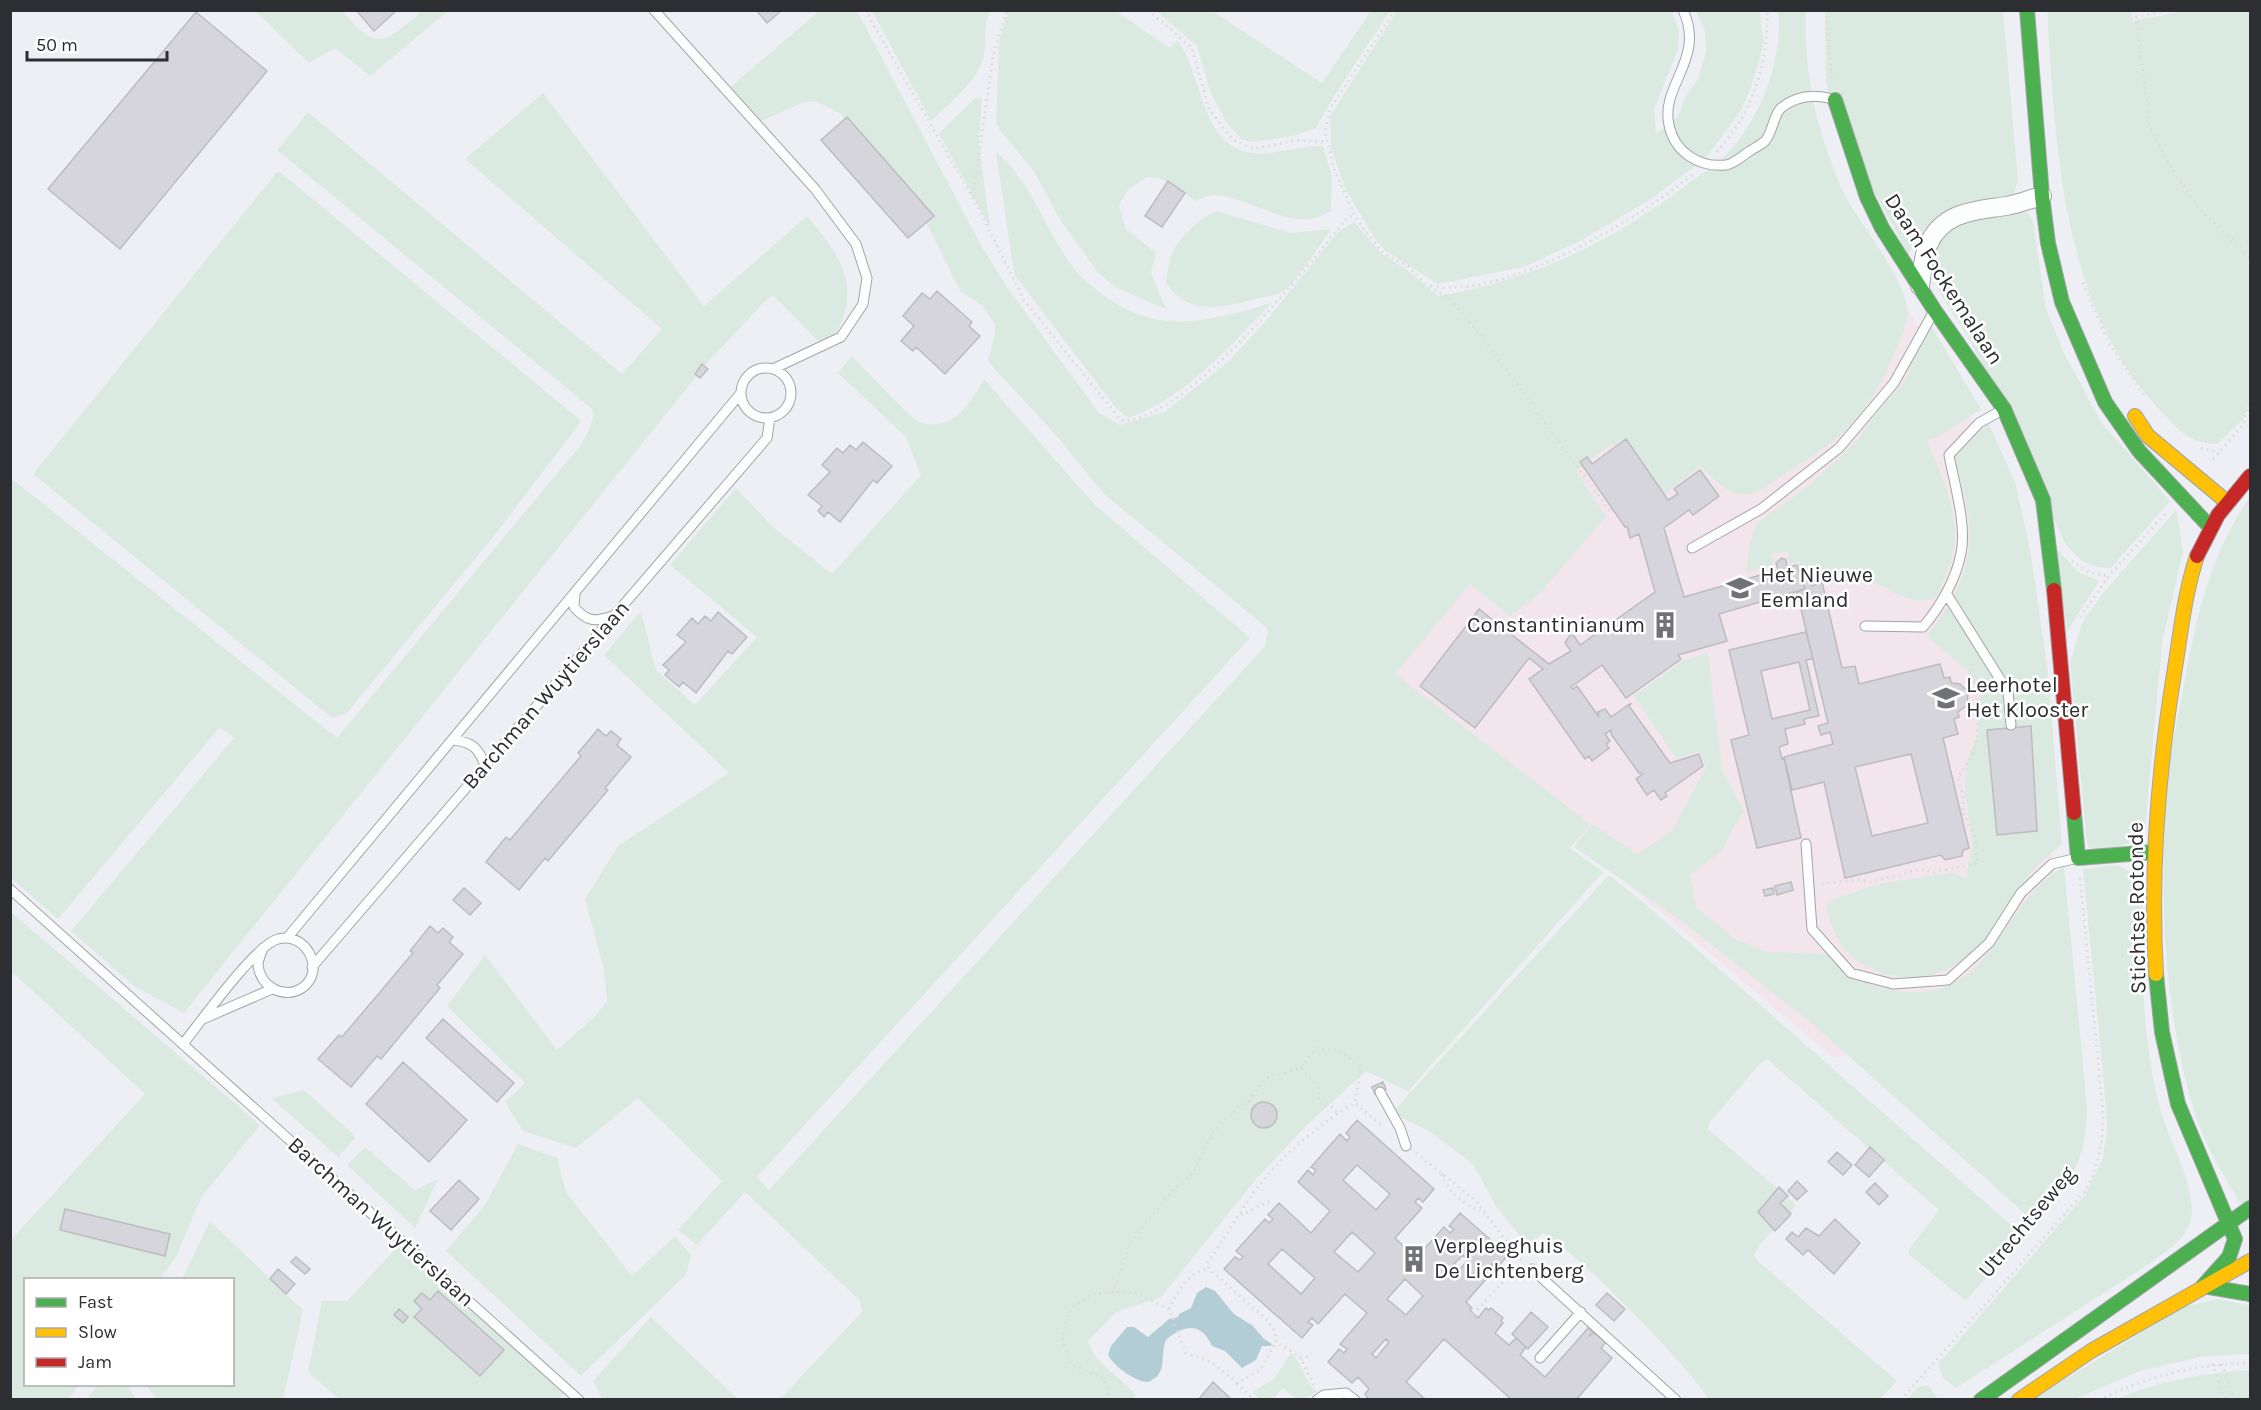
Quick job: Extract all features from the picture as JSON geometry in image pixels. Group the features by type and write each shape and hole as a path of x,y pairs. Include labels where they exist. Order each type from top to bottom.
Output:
{"main road":[{"path":"2026,10 2042,196 2054,271 2076,334 2105,402 2139,452 2210,527"},
{"name":"Daam Fockemalaan","path":"1834,100 1867,197 1882,228 1935,311 2004,409 2043,500 2061,654 2078,858"},
{"path":"2076,334 2114,384"},
{"path":"2125,400 2148,436 2228,502"},
{"name":"Stichtse Rotonde","path":"2203,1286 2234,1249 2235,1239 2194,1151 2172,1084 2159,996 2154,931 2154,852 2163,741 2182,603 2191,573 2210,527 2250,476"},
{"path":"2078,858 2154,852"},
{"path":"1981,1400 2250,1208"},
{"path":"2019,1400 2091,1351 2250,1261"},
{"path":"2203,1286 2250,1294"}],"street":[{"path":"1920,286 1928,246 1938,228 1951,218 1978,208 2007,206 2042,196"}],"lane":[{"path":"654,10 815,189 856,244 867,278 863,304 842,337 773,369"},
{"path":"1683,10 1688,20 1691,45 1666,115 1671,137 1680,151 1706,164 1728,165 1765,141 1780,109 1801,97 1819,95 1834,100"},
{"path":"1692,548 1761,509 1839,448 1894,383 1935,311"},
{"path":"768,367 773,369 782,372 790,384 791,399 783,412 770,418 759,418 743,405 740,394 743,380 754,370 768,367"},
{"name":"Barchman Wuytierslaan","path":"183,1044 263,948 276,939 287,938 740,394"},
{"path":"1865,626 1923,627 1941,606 1962,552 1957,495 1949,455 1979,423 2004,409"},
{"name":"Barchman Wuytierslaan","path":"202,1020 272,989 288,993 303,987 312,975 312,967 767,438 770,418"},
{"path":"1946,593 2008,692 2011,725"},
{"path":"574,594 574,608 584,619 597,621 614,616"},
{"path":"453,740 468,742 480,752 485,766"},
{"path":"1806,843 1812,929 1851,974 1893,984 1948,980 1989,943 2021,893 2052,864 2078,858"},
{"name":"Barchman Wuytierslaan","path":"10,889 579,1400"},
{"path":"287,938 306,945 313,959 312,967"},
{"path":"263,948 258,963 261,978 272,989"},
{"path":"1380,1092 1400,1128 1406,1146"},
{"path":"1532,1269 1676,1400"},
{"path":"1540,1358 1581,1312"},
{"path":"1320,1397 1346,1393 1355,1400"}],"path":[{"path":"865,10 973,198 1024,300 1124,421 1136,419 1164,406 1219,362 1290,288 1345,220 1354,214"},
{"path":"973,198 993,56 1006,10"},
{"path":"1148,10 1192,48 1209,109 1232,139 1253,149 1297,140 1326,142"},
{"path":"1395,10 1330,109 1325,125 1326,142 1334,169 1354,214 1384,254 1408,266 1427,285 1448,297 1483,338 1612,514"},
{"path":"1427,285 1451,290 1466,289 1564,255 1640,214 1706,164 1726,142 1748,106 1766,56 1767,10"},
{"path":"1826,10 1834,100"},
{"path":"2135,10 2150,128 2169,164 2200,210 2250,257"},
{"path":"2136,17 2168,10"},
{"path":"2082,280 2109,343 2145,397"},
{"path":"2243,425 2250,401"},
{"path":"2197,477 2250,419"},
{"path":"2197,447 2219,452"},
{"path":"2076,624 2109,576 2180,496"},
{"path":"2072,560 2090,573 2109,576"},
{"path":"1809,884 1859,880 1872,882 1919,869 1935,872 1978,862 1974,834 1962,811 1964,799 1958,779 1970,762 1977,733 1978,690 1972,660 1979,645"},
{"name":"Utrechtseweg","path":"1901,1400 2086,1190 2098,1164 2104,1139 2103,1111 2078,858"},
{"path":"1113,1293 1131,1242 1174,1189 1194,1172 1215,1129 1248,1101 1266,1078 1301,1068 1317,1047 1338,1050 1361,1066 1355,1103 1338,1114 1279,1163 1262,1181 1207,1263 1209,1269 1266,1319 1275,1331 1276,1342 1260,1370 1237,1383"},
{"path":"1301,1068 1319,1088 1319,1103 1331,1107 1338,1114"},
{"path":"1248,1101 1255,1106"},
{"path":"1355,1103 1384,1128"},
{"path":"1406,1146 1475,1200 1522,1261 1532,1269"},
{"path":"1441,1172 1451,1195 1467,1206 1482,1212"},
{"path":"1239,1216 1272,1200"},
{"path":"1473,1314 1522,1261"},
{"path":"1209,1269 1190,1278 1179,1288 1169,1308 1181,1343 1186,1353 1211,1362 1254,1400"},
{"path":"1111,1400 1105,1380 1070,1363 1062,1337 1071,1308 1092,1294 1134,1292 1169,1308"},
{"path":"1276,1342 1301,1360 1320,1397"},
{"path":"1301,1360 1312,1354"},
{"path":"2099,1400 2124,1387 2172,1371 2212,1364 2250,1362"},
{"path":"2212,1364 2226,1400"},
{"path":"2222,1364 2234,1400"}],"shaded area":[{"path":"255,11 342,11 364,33 381,39 399,30 422,11 448,11 370,76 335,48 309,63"},
{"path":"815,11 857,11 982,247 1007,287 1099,413 1120,425 1164,412 1228,362 1265,322 1339,231 1354,222 1382,254 1406,269 1438,296 1506,280 1539,269 1570,256 1631,223 1722,159 1736,144 1758,109 1766,91 1777,51 1778,11 1806,11 1807,58 1820,128 1845,195 1883,254 1900,286 1906,301 1907,315 1903,332 1878,387 1843,433 1758,491 1739,494 1730,491 1700,466 1658,499 1612,443 1576,471 1606,517 1539,594 1510,616 1470,584 1395,674 1590,824 1570,848 1603,872 1409,1090 1396,1080 1411,1092 1609,875 1644,903 2018,1231 2021,1238 1966,1301 1908,1254 1909,1249 1939,1210 1767,1059 1760,1064 1710,1122 1708,1129 1793,1202 1795,1207 1760,1244 1754,1255 1759,1262 1897,1381 1880,1399 1709,1399 1667,1348 1593,1274 1543,1233 1528,1246 1495,1205 1474,1165 1429,1131 1404,1119 1395,1111 1410,1092 1366,1071 1305,1127 1257,1178 1161,1297 1116,1312 1088,1341 1095,1356 1135,1394 1135,1399 780,1399 862,1312 860,1301 745,1192 697,1245 678,1230 722,1181 638,1098 576,1148 523,1131 505,1102 525,1083 447,1006 485,955 557,1050 595,1016 607,1001 604,970 585,899 618,846 729,773 604,655 641,611 656,670 695,705 757,637 670,565 736,488 772,526 832,574 921,475 906,437 838,373 852,356 914,418 931,425 941,424 959,414 967,406 984,379 1094,504 1250,638 757,1177 769,1190 1265,646 1268,630 1104,494 1055,434 991,365 988,360 995,325 983,306 960,291 928,226 841,114 816,101 802,103 759,122 729,88 817,13"},
{"path":"872,11 991,11 986,24 985,52 981,65 959,95 931,121"},
{"path":"1008,11 1116,11 1170,48 1177,40 1186,54 1213,124 1223,138 1236,148 1263,153 1323,146 1332,176 1331,211 1317,217 1302,219 1287,217 1227,197 1212,195 1196,201 1160,178 1147,177 1128,190 1119,205 1126,229 1156,253 1151,273 1166,309 1118,289 1098,273 1059,218 1035,173 996,125 999,43"},
{"path":"1156,11 1212,11 1322,83 1371,11 1390,11 1336,93 1316,128 1293,136 1254,142 1243,140 1228,125 1211,94 1197,46"},
{"path":"1397,11 1672,11 1679,30 1678,49 1654,109 1656,134 1678,117 1685,97 1698,79 1706,52 1705,32 1696,11 1759,11 1764,44 1750,90 1740,112 1705,159 1651,199 1580,241 1524,267 1438,284 1386,251 1375,239 1346,190 1331,148 1330,116"},
{"path":"1825,11 2003,11 2018,180 2013,196 1939,217 1924,229 1908,254 1837,123 1826,83"},
{"path":"2047,11 2131,11 2133,21 2184,11 2250,11 2250,398 2244,419 2217,444 2190,438 2158,408 2125,366 2101,320 2082,271 2069,220 2054,115"},
{"path":"543,93 704,306 807,216 832,248 846,280 845,312 838,330 826,349 774,296 767,299 707,363 184,1013 134,986 71,931 234,738 220,727 58,919 11,878 11,478 337,738 580,446 589,431 594,414 591,408 277,150 308,112 622,374 662,329 465,159"},
{"path":"982,97 979,144 990,228 939,133 975,98"},
{"path":"1800,144 1939,357 2004,477 2036,655 2062,978 1834,1058 1593,855 1209,549"},
{"path":"996,152 1025,185 1066,258 1075,269 1102,294 1123,307 1144,316 1185,321 1227,315 1272,303 1223,353 1188,384 1169,398 1128,418 1115,407 1014,274"},
{"path":"277,172 280,172 579,419 580,423 494,536 346,714 332,718 33,474"},
{"path":"2018,209 2027,212 2033,220 2046,309 2063,351 2101,422 2170,501 2111,568 2084,562 2065,543 1971,342 1939,291 1932,274 1931,264 1939,240 1960,220"},
{"path":"1216,211 1291,233 1331,229 1300,273 1282,292 1230,305 1206,307 1185,301 1166,283 1169,262 1177,245 1188,231"},
{"path":"1927,328 1933,329 1981,409 1940,436 1927,441 1949,498 1954,526 1952,557 1938,596 1928,600 1909,599 1857,577 1803,576 1799,562 1789,564 1788,552 1772,553 1774,566 1746,572 1750,543 1757,523 1811,484 1857,441 1879,410 1906,381 1915,353"},
{"path":"1989,424 2016,485 2031,555 2048,673 2062,844 2030,874 1999,921 1976,949 1948,969 1932,975 1915,978 1898,977 1867,967 1849,954 1832,927 1826,904 1841,896 1884,883 1952,873 1966,878 1973,843 1965,793 1967,764 1978,733 1980,695 1967,670 1927,636 1956,592 1969,552 1970,531 1967,509 1954,459 1979,431"},
{"path":"2250,496 2250,1198 2241,1204 2203,1136 2183,1070 2169,987 2164,861 2170,757 2198,617 2223,543"},
{"path":"2176,510 2183,551 2162,643 2145,828 2134,840 2121,846 2090,850 2087,843 2070,662 2083,621 2104,592"},
{"path":"2056,548 2078,572 2099,581 2067,632"},
{"path":"1708,653 1722,770 1744,811 1723,850 1690,875 1696,907 1735,939 1767,952 1826,954 1850,974 1876,986 1897,991 1930,991 1955,982 1976,967 2024,903 2042,883 2064,867 2087,1107 2086,1126 2081,1155 2076,1167 2040,1216 2032,1220 1815,1026 1679,919 1574,847 1592,824 1637,854 1672,831 1706,767 1700,751 1676,758 1634,696 1683,661"},
{"path":"2118,865 2139,877 2143,886 2142,970 2149,1054 2160,1109 2187,1183 2192,1209 2191,1218 2188,1227 2178,1241 2149,1264 1956,1388 1942,1377 1938,1364 2085,1195 2102,1160 2107,1133 2106,1106 2083,869"},
{"path":"11,912 260,1125 201,1198 176,1257 161,1278 24,1278 24,1386 78,1386 68,1399 11,1399 10,1241 145,1094 11,971"},
{"path":"304,1090 353,1134 355,1138 338,1157 271,1098"},
{"path":"518,1144 557,1158 566,1192 632,1276 675,1236 691,1255 686,1275 581,1376 446,1251 485,1205"},
{"path":"365,1147 415,1190 438,1179 415,1228 347,1165"},
{"path":"210,1221 303,1310 283,1400 157,1399 147,1386 234,1386 234,1278 182,1278"},
{"path":"403,1241 564,1393 558,1400 339,1399 308,1372 322,1301 347,1301"},
{"path":"2218,1299 2250,1306 2250,1354 2205,1356 2140,1371 2075,1399 2031,1400 2183,1307"},
{"path":"651,1317 738,1399 603,1400 593,1381"},
{"path":"1291,1353 1317,1392 1304,1399 1296,1399 1283,1388 1273,1399 1260,1399 1252,1392 1273,1380"},
{"path":"2250,1370 2250,1399 2116,1399 2148,1387 2182,1379"},
{"path":"1928,1385 1938,1399 1907,1399 1918,1387"},
{"path":"97,1386 128,1386 136,1399 87,1399"}],"water":[{"path":"1206,1287 1215,1291 1234,1314 1253,1326 1264,1339 1272,1344 1262,1346 1256,1360 1242,1368 1225,1351 1212,1346 1208,1338 1198,1329 1192,1328 1179,1331 1166,1340 1159,1374 1148,1382 1131,1376 1108,1355 1111,1346 1127,1327 1134,1327 1148,1337 1169,1319 1178,1317 1179,1314 1191,1308 1197,1293"}],"building":[{"path":"356,10 397,10 374,31"},
{"path":"756,10 782,10 767,23"},
{"path":"196,12 267,71 120,249 48,189"},
{"path":"847,117 934,216 908,238 821,140"},
{"path":"1168,181 1185,193 1162,227 1145,216"},
{"path":"937,291 972,322 969,326 980,336 945,374 916,347 913,351 901,341 914,326 903,316 922,293 930,299"},
{"path":"702,364 708,369 700,378 695,374"},
{"name":"Constantinianum","path":"1626,439 1668,500 1678,494 1674,489 1700,470 1719,496 1693,515 1689,510 1664,528 1684,597 1778,570 1776,563 1782,558 1786,560 1787,567 1797,565 1805,589 1719,614 1727,641 1678,655 1681,659 1626,698 1602,665 1571,687 1573,689 1577,686 1599,717 1598,712 1605,709 1611,717 1631,703 1629,706 1670,763 1699,754 1703,766 1665,793 1667,796 1661,800 1654,790 1647,795 1636,779 1643,774 1639,773 1611,734 1611,730 1605,734 1610,741 1606,744 1609,748 1592,761 1589,756 1585,759 1529,679 1543,669 1529,658 1475,728 1420,686 1479,609 1549,664 1571,651 1565,643 1570,635 1574,636 1580,645 1655,592 1639,534 1630,538 1627,526 1625,527 1580,462 1587,457 1592,464"},
{"path":"863,442 892,466 877,483 873,480 840,522 828,512 824,517 818,511 822,506 808,495 830,472 822,465 837,448 843,453 850,445 856,450"},
{"path":"1810,579 1812,586 1822,582 1842,668 1855,666 1859,684 1940,664 1944,678 1950,677 1951,683 1960,684 1968,692 1967,705 1958,712 1959,717 1954,719 1958,734 1943,738 1969,848 1963,850 1962,856 1945,860 1941,855 1845,878 1824,782 1792,790 1784,757 1833,744 1830,732 1821,735 1818,726 1828,723 1797,592 1805,589 1802,581","holes":["1911,754 1928,823 1872,836 1855,767"]},
{"path":"718,612 747,637 732,654 728,651 696,693 683,682 679,687 665,675 669,670 663,665 686,642 677,635 692,618 698,624 705,616 711,621"},
{"path":"1806,632 1813,659 1806,660 1819,716 1804,719 1805,724 1785,729 1788,744 1779,747 1782,759 1784,758 1801,838 1757,848 1731,740 1749,735 1729,650","holes":["1799,662 1810,710 1772,719 1761,671"]},
{"path":"2031,726 2037,831 1997,835 1987,730"},
{"path":"598,729 606,736 611,731 621,739 617,745 631,757 605,788 608,790 548,861 545,858 519,890 486,862 506,837 510,840 581,756 578,753"},
{"path":"1791,882 1793,890 1777,895 1775,886"},
{"path":"464,888 481,903 470,915 453,900"},
{"path":"1773,888 1774,894 1765,896 1763,890"},
{"path":"430,926 438,933 443,928 453,937 449,942 463,954 437,985 440,988 381,1059 377,1056 351,1087 318,1059 339,1035 342,1037 413,953 410,951"},
{"path":"443,1019 514,1083 497,1102 426,1038"},
{"path":"403,1062 467,1120 429,1162 366,1104"},
{"path":"1383,1082 1386,1089 1375,1094 1372,1087"},
{"path":"1264,1102 1273,1106 1277,1115 1273,1124 1264,1128 1255,1124 1251,1115 1255,1106"},
{"name":"Verpleeghuis De Lichtenberg","path":"1357,1120 1434,1189 1423,1202 1418,1198 1415,1202 1422,1208 1395,1238 1416,1258 1444,1227 1450,1233 1454,1229 1449,1226 1460,1213 1508,1255 1497,1268 1492,1264 1489,1268 1493,1271 1466,1302 1478,1318 1486,1308 1489,1310 1491,1308 1503,1318 1501,1321 1503,1323 1495,1333 1509,1345 1516,1338 1526,1347 1520,1355 1545,1377 1588,1328 1606,1342 1601,1348 1612,1358 1576,1400 1512,1400 1444,1339 1406,1382 1426,1400 1369,1400 1365,1394 1369,1389 1358,1377 1352,1383 1328,1362 1339,1349 1344,1353 1347,1349 1340,1344 1367,1313 1345,1294 1318,1324 1312,1318 1308,1322 1313,1325 1302,1338 1224,1269 1235,1257 1240,1260 1243,1257 1236,1251 1265,1219 1269,1223 1273,1219 1268,1215 1279,1203 1311,1233 1330,1211 1298,1182 1308,1170 1313,1175 1316,1170 1311,1167 1340,1134 1347,1141 1350,1137 1346,1133","holes":["1357,1165 1390,1194 1376,1210 1343,1180","1352,1232 1375,1253 1358,1272 1334,1252","1282,1249 1315,1278 1301,1294 1268,1264","1463,1255 1468,1260 1451,1279 1445,1273","1405,1279 1423,1296 1406,1315 1387,1299","1386,1339 1389,1342 1376,1358 1372,1354"]},
{"path":"1870,1147 1884,1160 1869,1177 1855,1165"},
{"path":"1837,1152 1852,1165 1843,1175 1828,1162"},
{"path":"459,1180 479,1199 451,1230 430,1211"},
{"path":"1797,1181 1807,1191 1797,1200 1788,1191"},
{"path":"1875,1183 1888,1196 1879,1205 1866,1192"},
{"path":"1779,1187 1788,1196 1780,1203 1791,1214 1775,1231 1758,1212"},
{"path":"65,1209 170,1234 165,1256 60,1230"},
{"path":"1835,1219 1860,1243 1834,1274 1808,1250 1803,1255 1786,1239 1792,1232 1798,1237 1806,1228 1819,1236"},
{"path":"296,1257 310,1269 305,1274 291,1262"},
{"path":"278,1269 295,1284 286,1294 270,1279"},
{"path":"438,1291 504,1350 480,1376 414,1317 422,1309 414,1301 422,1293 430,1300"},
{"path":"1607,1293 1625,1309 1614,1321 1596,1305"},
{"path":"399,1309 408,1317 403,1323 394,1315"},
{"path":"1531,1312 1548,1327 1528,1349 1512,1334"},
{"path":"1213,1382 1232,1400 1198,1400"}],"traffic: fast":[{"path":"2027,10 2042,196 2048,243 2062,302 2105,402 2139,451 2210,527"},
{"path":"1835,100 1867,197 1882,228 1935,311 2004,409 2043,500 2054,590"},
{"path":"2074,813 2078,858 2154,852"},
{"path":"2156,974 2162,1032 2178,1104 2235,1239 2229,1257 2203,1286"},
{"path":"1981,1400 2250,1208"},
{"path":"2203,1286 2250,1294"}],"traffic: slow":[{"path":"2135,416 2148,436 2227,502"},
{"path":"2156,974 2154,897 2160,782 2181,625 2197,556"},
{"path":"2019,1400 2091,1351 2250,1261"}],"traffic: jam":[{"path":"2197,556 2218,515 2250,476"},
{"path":"2054,590 2074,813"}],"place":[{"name":"Het Nieuwe Eemland","path":"1740,588"},
{"name":"Constantinianum","path":"1665,625"},
{"name":"Leerhotel Het Klooster","path":"1946,698"},
{"name":"Verpleeghuis De Lichtenberg","path":"1414,1259"}]}
